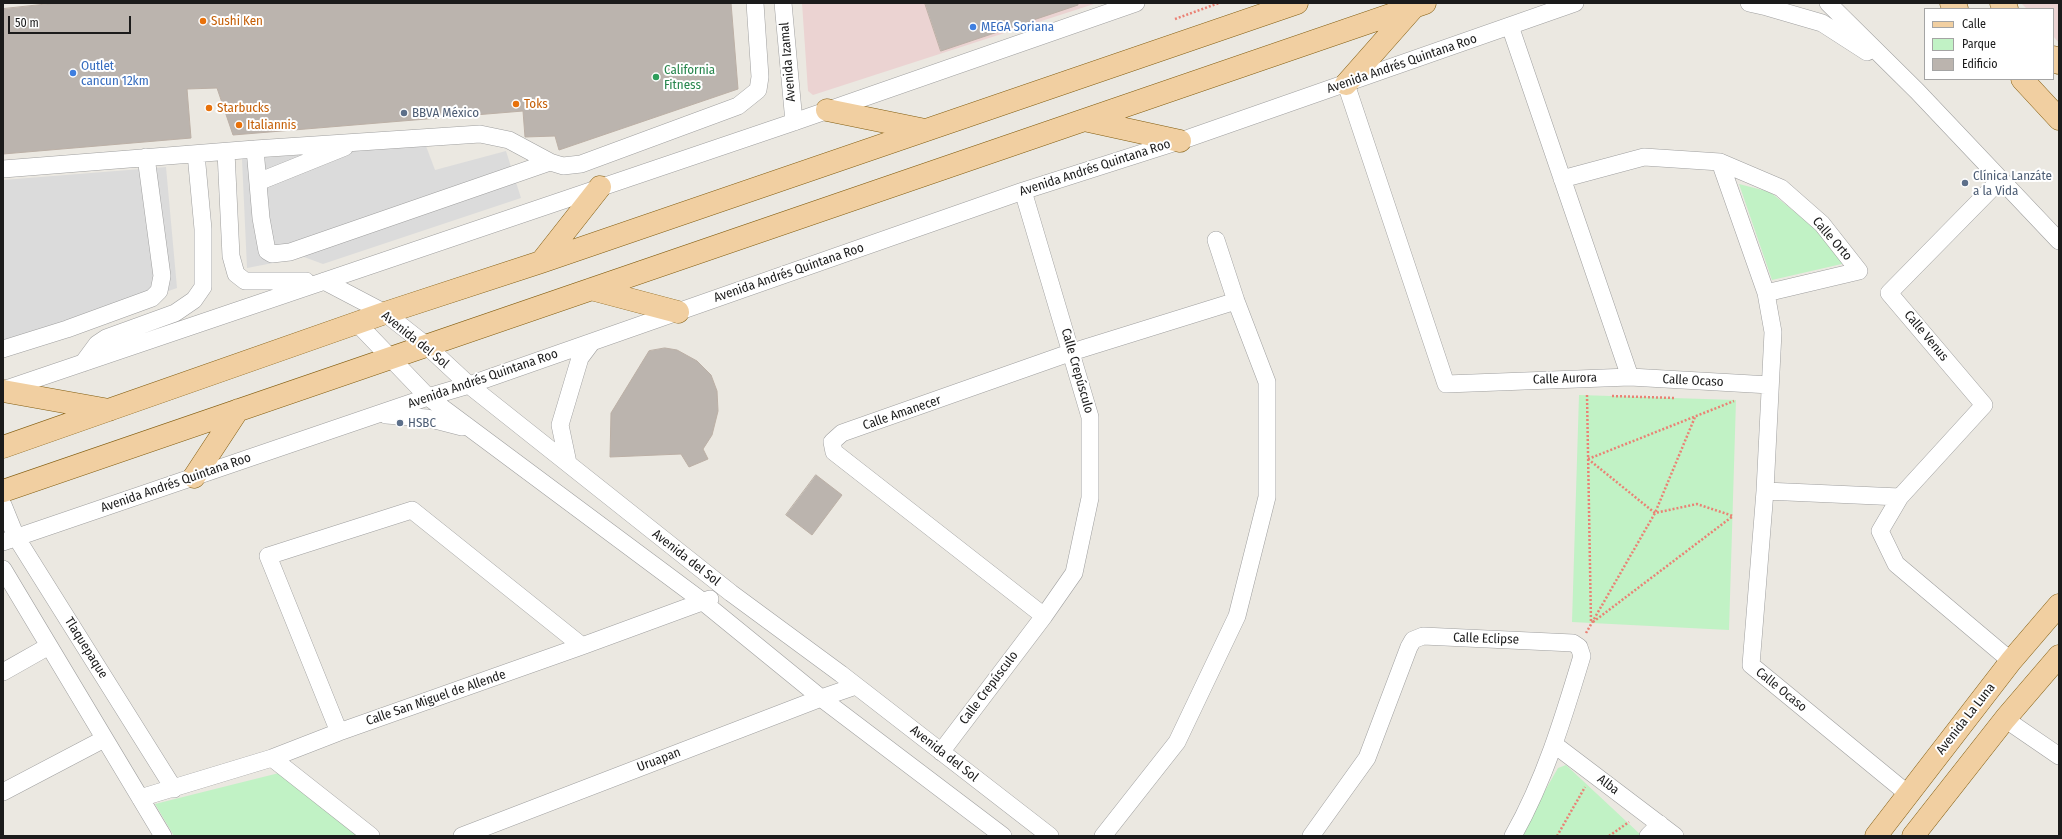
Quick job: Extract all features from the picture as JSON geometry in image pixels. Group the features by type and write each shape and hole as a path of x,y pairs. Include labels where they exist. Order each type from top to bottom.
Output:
{"main road":[{"path":"3,447 358,324 385,313 540,262 1298,3"},
{"path":"1346,84 1420,5"},
{"path":"3,491 1420,5"},
{"path":"2023,80 2059,119"},
{"path":"827,110 926,130"},
{"path":"1082,120 1180,141"},
{"path":"540,262 600,187"},
{"path":"591,289 678,312"},
{"path":"3,391 110,410"},
{"path":"194,477 238,410"},
{"name":"Avenida La Luna","path":"1876,836 2011,661 2059,605"},
{"path":"1917,835 2005,719 2059,656"}],"street":[{"path":"3,170 146,157 480,134 509,140 550,162 563,166 581,164 738,106 758,90 760,77 755,3"},
{"name":"Avenida Izamal","path":"783,3 794,122"},
{"path":"3,391 794,122 1136,3"},
{"name":"Avenida Andrés Quintana Roo","path":"9,540 428,397 469,385 1023,191 1180,141 1575,3"},
{"path":"1748,3 1822,23 1867,51 1917,91"},
{"path":"1828,3 1917,91 2059,241"},
{"path":"1510,26 1630,377"},
{"name":"Calle Aurora","path":"1346,84 1446,384 1630,377"},
{"path":"258,182 358,142"},
{"path":"255,149 267,251 272,254 290,252 550,162"},
{"path":"226,152 232,256 236,274 245,282 264,283 324,281"},
{"path":"83,363 96,344 106,338 175,313 194,300 203,287 203,229 196,154"},
{"path":"3,349 67,329 152,298 159,291 162,276 146,157"},
{"name":"Calle Orto","path":"1562,179 1644,157 1720,162 1781,188 1822,224 1859,271 1766,294"},
{"path":"1720,162 1766,294 1773,332 1770,385"},
{"name":"Calle Venus","path":"1900,497 1984,405 1889,293 2000,180"},
{"name":"Calle Crepúsculo","path":"941,752 1044,616 1074,573 1090,498 1090,417 1072,352 1023,191"},
{"path":"1103,836 1177,742 1237,616 1267,497 1267,382 1236,301 1216,240"},
{"name":"Avenida del Sol","path":"324,281 385,313 427,346 469,385 731,593 856,686 1050,836"},
{"name":"Calle Amanecer","path":"1044,616 834,452 832,442 842,434 1072,352 1236,301"},
{"name":"Avenida del Sol","path":"358,324 428,397 702,601 821,698 1003,836"},
{"path":"568,463 560,425 580,358 592,342"},
{"name":"Calle Ocaso","path":"1630,377 1770,385 1766,491 1751,665 1908,794"},
{"path":"378,414 427,418 471,430"},
{"path":"1766,491 1900,497 1880,531 1896,564 2011,661"},
{"name":"Tlaquepaque","path":"3,505 9,540 174,789"},
{"path":"338,732 268,556 412,510 582,646"},
{"path":"3,570 163,836"},
{"name":"Calle San Miguel de Allende","path":"140,798 174,789 272,758 338,732 582,646 702,601 731,593"},
{"name":"Calle Eclipse","path":"1311,836 1367,758 1408,647 1413,640 1423,636 1573,643 1579,648 1582,656 1555,745 1532,802 1513,836"},
{"path":"3,672 49,646"},
{"name":"Uruapan","path":"462,836 821,698 856,686"},
{"path":"2005,719 2059,756"},
{"path":"3,792 104,739"},
{"name":"Alba","path":"1555,745 1675,836"},
{"path":"272,758 371,836"},
{"path":"1641,831 1660,824"}],"path":[{"path":"1175,19 1219,3"},
{"path":"1586,395 1594,395"},
{"path":"1586,395 1591,624"},
{"path":"1586,395 1591,624"},
{"path":"1610,396 1681,398"},
{"path":"1588,459 1736,400 1728,400"},
{"path":"1591,624 1655,513 1695,416"},
{"path":"1588,459 1655,513"},
{"path":"1591,624 1733,516 1697,504 1655,513"},
{"path":"1557,836 1587,783"},
{"path":"1624,817 1641,831"},
{"path":"1609,836 1629,822"}],"shaded area":[{"path":"802,3 1097,3 813,95 808,91"},
{"path":"2021,3 2059,3 2059,43 2054,37 2054,8 2026,8"},
{"path":"426,146 435,170 506,151 521,198 323,264 304,257 247,268 242,159"},
{"path":"166,167 177,288 3,349 3,180"}],"green space":[{"path":"1739,184 1770,192 1810,224 1846,263 1772,280"},
{"path":"1579,395 1736,400 1729,630 1572,622"},
{"path":"1566,765 1642,836 1519,836 1558,768"},
{"path":"283,772 358,836 174,836 155,804"}],"building":[{"path":"56,3 731,3 738,89 559,150 555,136 525,137 523,111 233,135 217,88 187,89 191,138 3,154 3,9"},
{"name":"MEGA Soriana","path":"925,3 1078,3 1078,5 941,51"},
{"path":"665,348 677,350 697,361 711,375 717,391 718,411 712,435 703,449 708,459 689,467 681,454 610,457 611,413 649,351"},
{"path":"816,475 842,495 812,535 786,515"}],"place":[{"name":"Sushi Ken","path":"203,21"},
{"name":"MEGA Soriana","path":"973,27"},
{"name":"Outlet cancun 12km","path":"73,73"},
{"name":"California Fitness","path":"656,77"},
{"name":"Toks","path":"516,104"},
{"name":"Starbucks","path":"209,108"},
{"name":"BBVA México","path":"404,113"},
{"name":"Italiannis","path":"239,125"},
{"name":"Clínica Lanzáte a la Vida","path":"1965,183"},
{"name":"HSBC","path":"400,423"}]}
